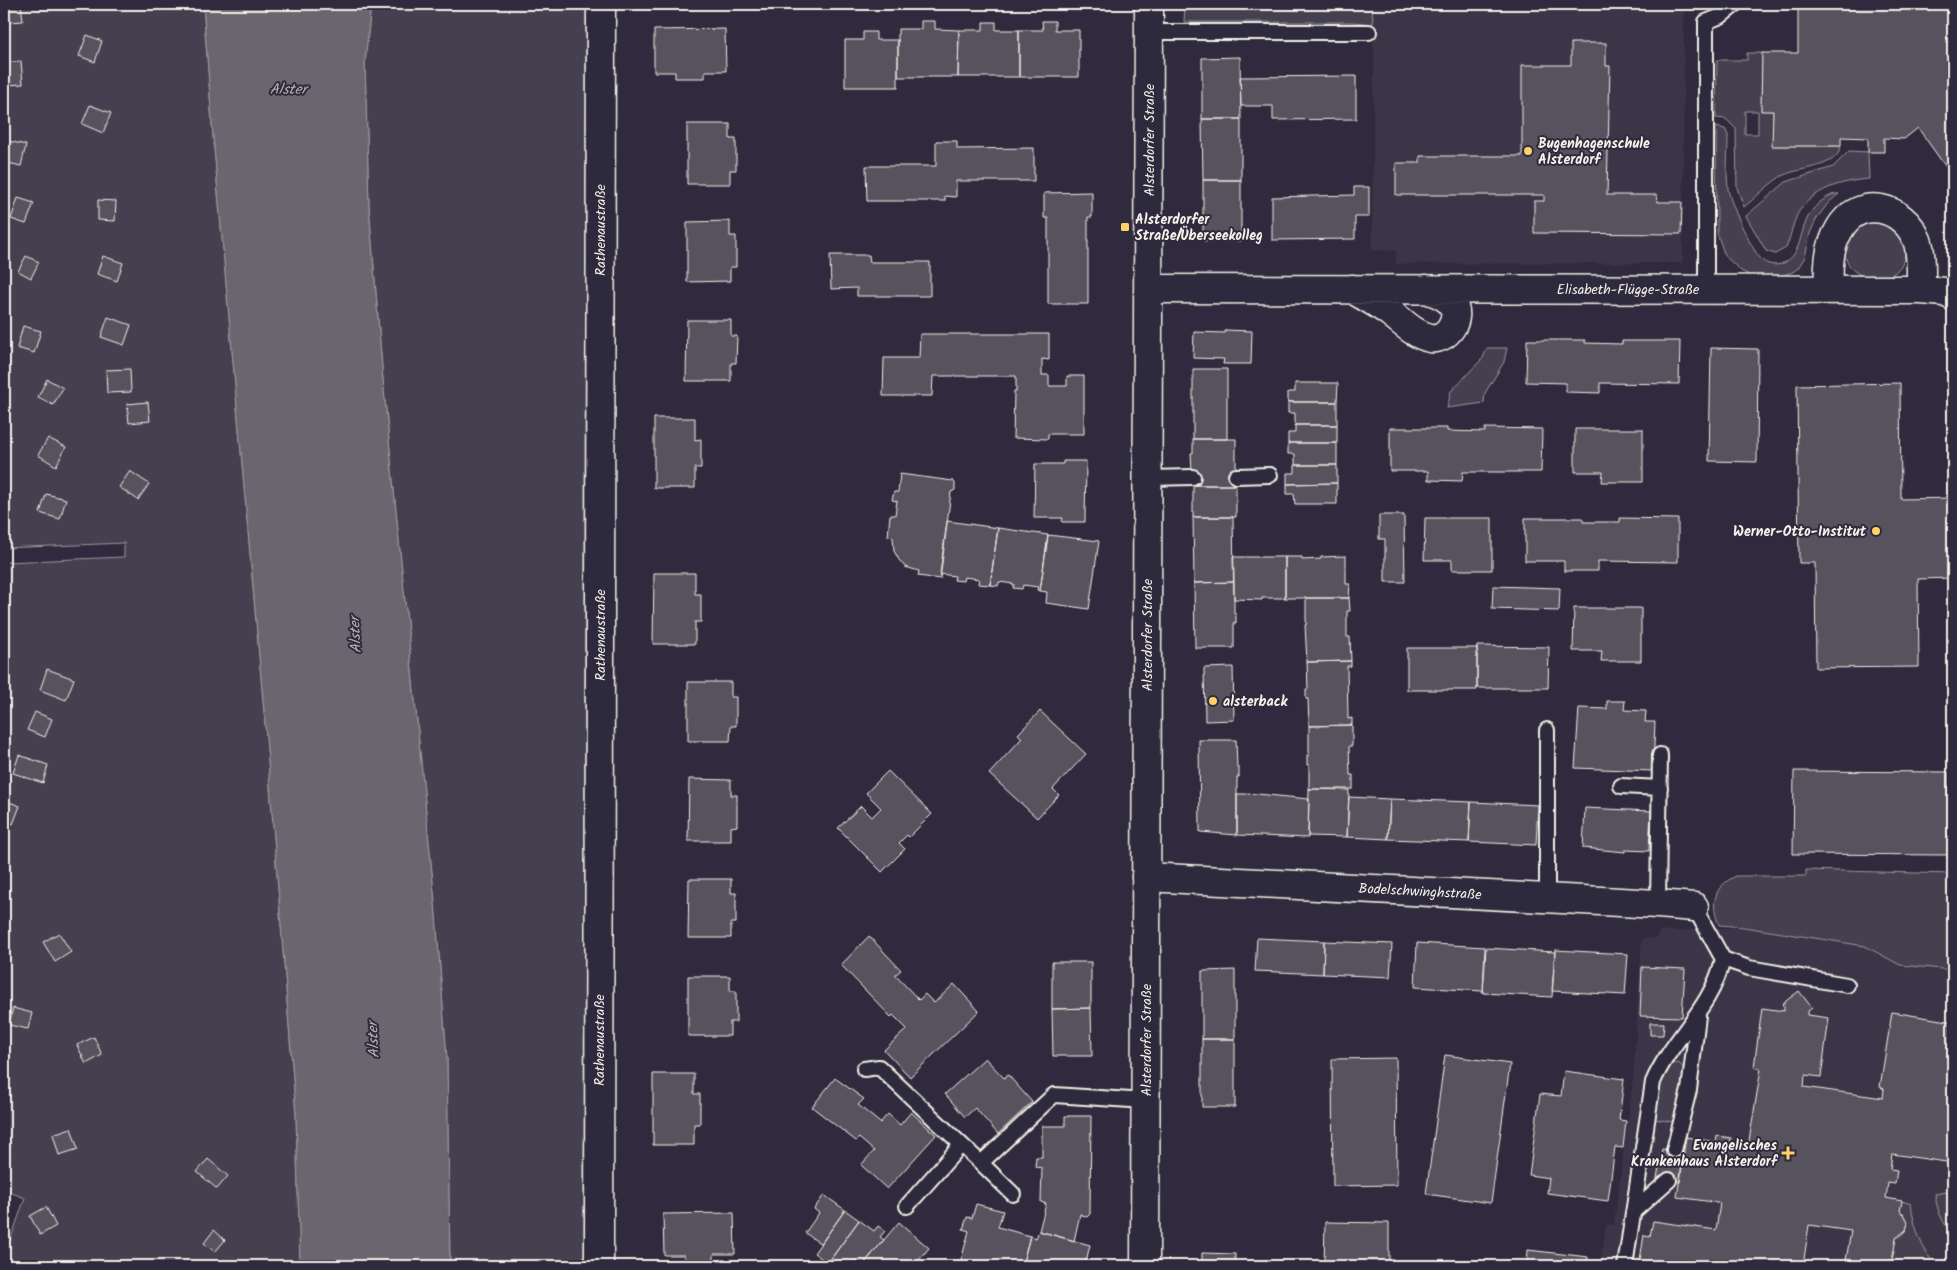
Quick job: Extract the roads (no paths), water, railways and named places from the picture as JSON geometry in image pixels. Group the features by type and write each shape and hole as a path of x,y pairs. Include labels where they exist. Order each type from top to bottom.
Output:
{"street":[{"name":"Rathenaustraße","path":"600,1266 601,4"},
{"name":"Alsterdorfer Straße","path":"1145,1266 1149,4"},
{"path":"1829,290 1828,274 1831,247 1839,229 1850,216 1866,209 1877,208 1896,214 1908,224 1918,241 1921,290"},
{"name":"Elisabeth-Flügge-Straße","path":"1352,289 1389,312 1416,333 1432,339 1445,334 1453,325 1456,313 1452,304 1443,295 1426,288"},
{"name":"Elisabeth-Flügge-Straße","path":"1149,289 1921,290 1944,292 1953,296"},
{"name":"Bodelschwinghstraße","path":"1146,876 1694,907"}],"lane":[{"path":"1706,290 1706,22 1721,16 1736,4"},
{"path":"1149,32 1369,32"},
{"path":"1236,476 1270,476"},
{"path":"1148,478 1193,477"},
{"path":"1547,730 1547,898"},
{"path":"1658,904 1660,755"},
{"path":"1620,786 1660,788"},
{"path":"1625,1266 1653,1082 1661,1064 1698,1014 1719,977 1723,959 1694,907"},
{"path":"1723,959 1749,968 1847,985"},
{"path":"1674,1150 1689,1090 1698,1014"},
{"path":"864,1069 879,1067 1013,1194"},
{"path":"981,1163 1054,1095 1146,1101"},
{"path":"907,1206 961,1145"},
{"path":"1633,1212 1669,1180"}],"water":[{"name":"Alster","path":"203,4 371,4 365,63 369,206 383,380 435,903 447,1059 450,1266 300,1266 296,1115 265,723"}],"place":[{"name":"Bugenhagenschule Alsterdorf","path":"1528,151"},
{"name":"Alsterdorfer Straße/Überseekolleg","path":"1125,227"},
{"name":"Werner-Otto-Institut","path":"1876,531"},
{"name":"alsterback","path":"1213,701"},
{"name":"Evangelisches Krankenhaus Alsterdorf","path":"1788,1153"}]}
